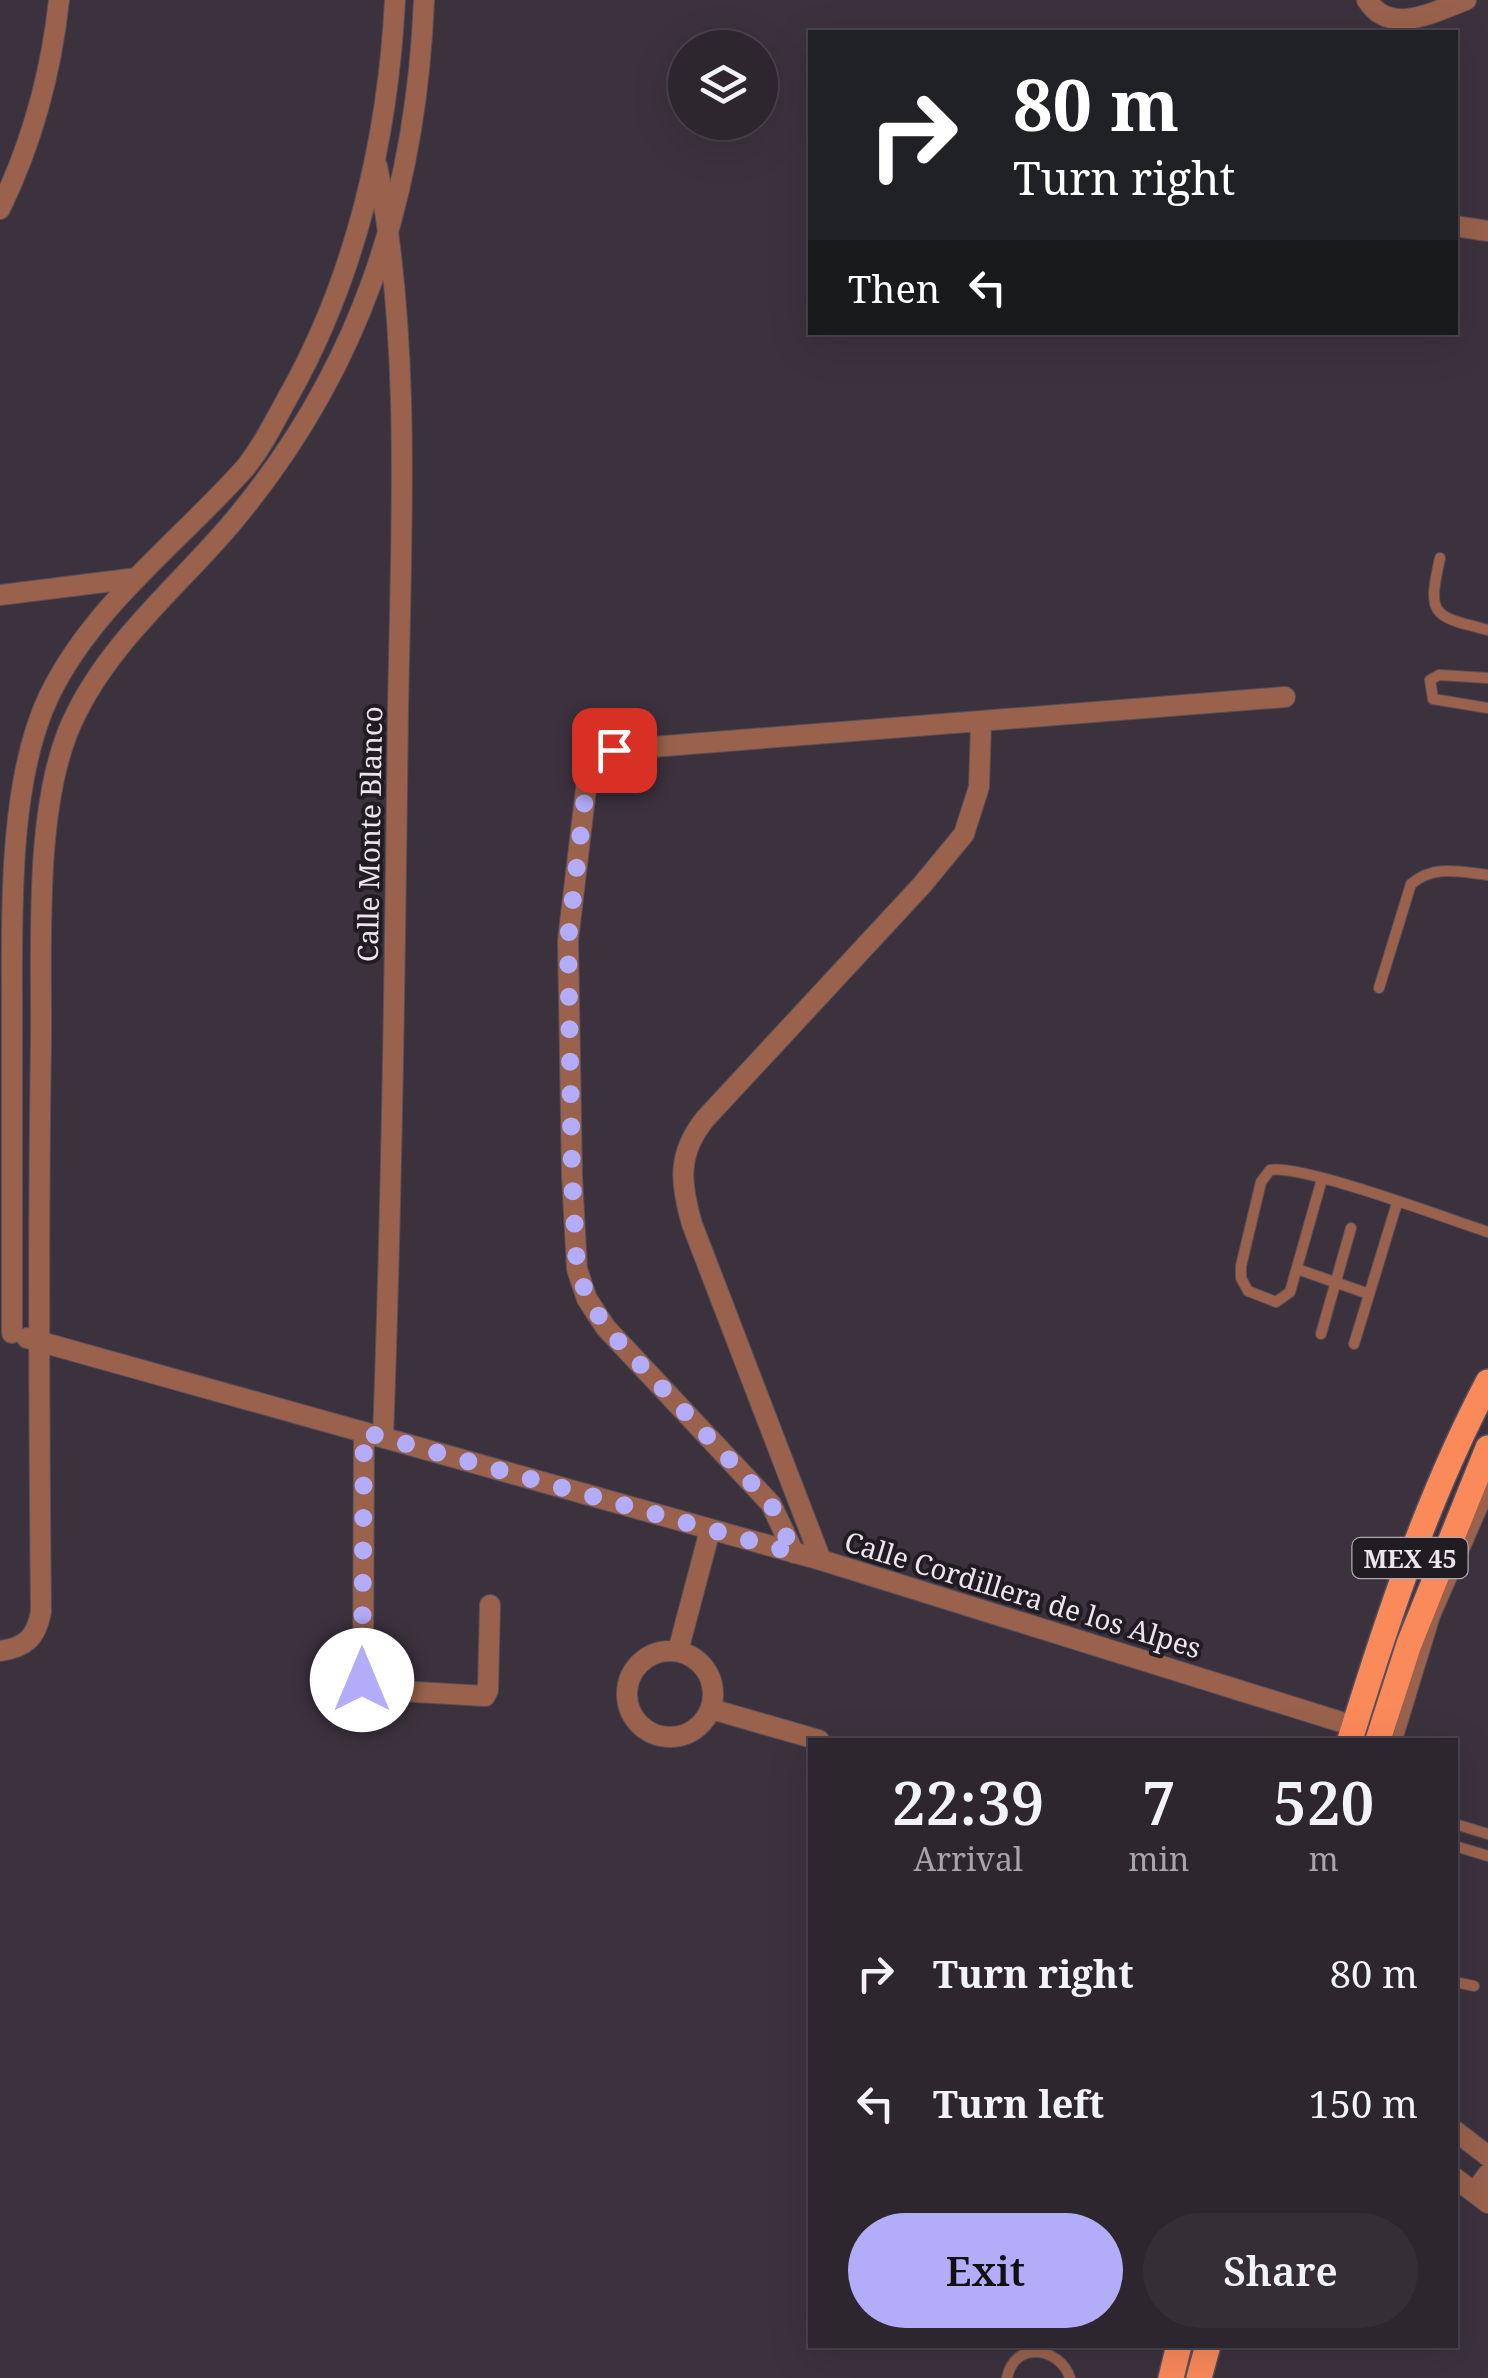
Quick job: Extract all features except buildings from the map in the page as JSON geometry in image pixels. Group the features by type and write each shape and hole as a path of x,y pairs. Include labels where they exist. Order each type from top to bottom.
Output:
{"main road":[{"name":"MEX 45","path":"1352,1733 1378,1642 1421,1528 1488,1382"},
{"name":"MEX 45","path":"1379,1738 1408,1644 1484,1457"},
{"path":"1171,2378 1178,2348"},
{"path":"1199,2378 1207,2348"}],"street":[{"path":"0,208 30,142 43,100 59,0"},
{"path":"6,1332 6,932 22,797 36,729 50,695 84,641 137,578 248,464 308,362 359,225 376,160 395,0"},
{"path":"0,1651 29,1642 41,1612 38,1292 42,929 47,816 68,733 82,703 130,634 228,527 294,439 351,334 390,232 408,157 424,0"},
{"path":"1368,0 1380,14 1395,20 1417,18 1466,0"},
{"path":"376,160 390,232"},
{"path":"1458,226 1488,231"},
{"name":"Calle Monte Blanco","path":"390,232 400,421 394,1150 373,1435 363,1683 380,1690 485,1696 490,1604"},
{"path":"0,595 137,578"},
{"path":"794,1553 771,1504 606,1328 577,1269 568,940 588,772 614,750 1285,697"},
{"path":"820,1560 696,1234 682,1184 682,1157 705,1119 922,885 964,834 979,787 981,724"},
{"path":"6,1288 38,1292"},
{"name":"Calle Cordillera de los Alpes","path":"6,1332 820,1560 1352,1733"},
{"path":"678,1651 710,1530"},
{"path":"678,1651 694,1658 710,1676 714,1692 711,1709 696,1729 672,1737 647,1730 630,1711 627,1686 639,1663 653,1654 678,1651"},
{"path":"711,1709 812,1738"},
{"path":"1458,2134 1488,2156"},
{"path":"1458,2180 1482,2197 1488,2174"}],"lane":[{"path":"1440,558 1432,593 1436,608 1448,620 1488,630"},
{"path":"1488,678 1438,675 1430,680 1433,699 1488,708"},
{"path":"1379,988 1411,884 1424,873 1446,870 1488,875"},
{"path":"1322,1179 1290,1292 1276,1302 1248,1292 1241,1266 1261,1182 1264,1175 1278,1168 1322,1179 1488,1232"},
{"path":"1354,1344 1397,1203"},
{"path":"1321,1334 1351,1228"},
{"path":"1297,1269 1370,1294"},
{"path":"1398,1738 1435,1616 1485,1502 1484,1457"},
{"path":"1458,1825 1488,1834"},
{"path":"1458,1847 1488,1856"},
{"path":"1458,1983 1474,1986"},
{"path":"1007,2378 1018,2358 1050,2349 1062,2360 1070,2378"}],"route":[{"path":"362,1680 364,1432 794,1553 771,1504 606,1328 577,1269 568,940 588,772 614,750"}]}
